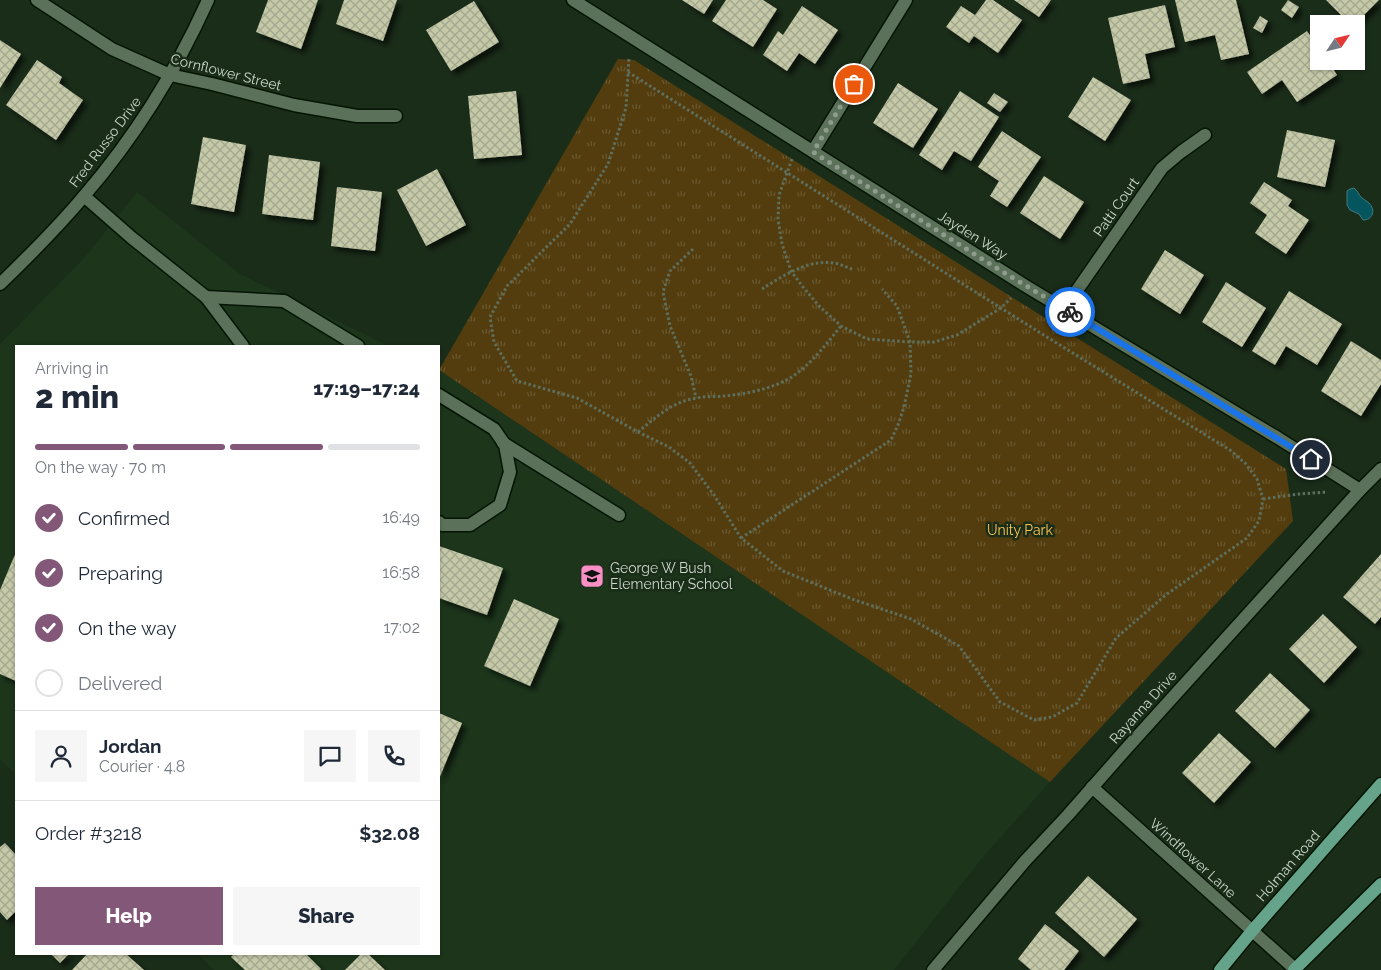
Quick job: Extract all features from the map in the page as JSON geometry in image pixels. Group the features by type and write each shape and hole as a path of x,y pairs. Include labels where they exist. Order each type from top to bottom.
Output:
{"main road":[{"name":"Holman Road","path":"1220,970 1381,784"},
{"path":"1295,970 1381,884"}],"street":[{"name":"Cornflower Street","path":"37,0 112,49 170,75 303,107 357,116 396,116"},
{"name":"Fred Russo Drive","path":"0,284 84,196 128,140 170,75 208,0"},
{"name":"Jayden Way","path":"573,0 1064,309 1278,438 1360,490"},
{"path":"813,152 906,0"},
{"name":"Patti Court","path":"1064,309 1162,168 1205,135"},
{"path":"84,196 132,238 206,297 242,345"},
{"path":"206,297 284,301 356,345"},
{"path":"440,397 494,429 503,443 510,472 500,505 470,525 442,525 440,523"},
{"path":"503,443 619,514"},
{"name":"Rayanna Drive","path":"933,970 1025,861 1381,469"},
{"name":"Windflower Lane","path":"1092,787 1295,970"}],"path":[{"path":"628,72 1001,308 1230,450 1246,463 1256,479 1263,499 1259,521 1247,538 1167,594 1116,638 1077,703 1052,716 1034,720 1000,702 959,646 911,619 852,599 783,571 741,538 714,495 690,463 669,447 576,398 517,381 494,342 490,317 507,286 570,224 608,164 626,108 628,72 630,36"},
{"path":"798,142 779,195 778,219 782,244 791,271 802,287 841,326 867,339 934,342 957,335 1001,308 1024,284"},
{"path":"693,249 670,271 663,292 670,326 691,376 696,398"},
{"path":"762,288 791,271 819,263 837,264 854,270"},
{"path":"741,538 891,440 904,407 911,374 910,342 897,306 882,289"},
{"path":"638,432 665,410 696,398 750,392 791,378 816,356 841,326"},
{"path":"1263,499 1299,494 1360,490"}],"shaded area":[{"path":"137,192 240,274 387,345 15,345 15,774 0,759 0,344 85,257"},
{"name":"George W Bush Elementary School","path":"440,371 1050,782 983,857 894,970 214,970 199,955 440,955"}],"green space":[{"name":"Unity Park","path":"618,59 634,60 1286,469 1293,521 1050,782 440,371"}],"water":[{"path":"1354,188 1369,203 1373,211 1366,220 1363,220 1359,214 1350,210 1347,205 1347,191"}],"building":[{"path":"268,0 318,0 301,49 256,32"},
{"path":"344,0 397,0 383,41 336,24"},
{"path":"682,0 713,0 704,14"},
{"path":"726,0 763,0 777,9 753,47 712,21"},
{"path":"986,0 993,0 1022,20 998,53 974,36 969,43 946,27 961,6 975,15"},
{"path":"1014,0 1051,0 1039,17"},
{"path":"1175,0 1236,0 1249,54 1221,60 1215,35 1185,42"},
{"path":"1288,0 1299,7 1292,18 1281,10"},
{"path":"1326,0 1379,0 1364,15 1341,15"},
{"path":"474,1 499,42 451,71 426,30"},
{"path":"1165,5 1175,47 1145,54 1150,78 1123,84 1108,18"},
{"path":"802,6 838,30 815,64 799,53 787,71 763,55 778,31 783,35"},
{"path":"1260,16 1268,21 1262,33 1253,28"},
{"path":"1307,31 1310,35 1310,70 1334,70 1337,75 1297,102 1282,80 1262,94 1247,72"},
{"path":"0,40 21,54 0,88"},
{"path":"37,60 62,77 59,83 83,100 56,140 6,105"},
{"path":"1093,77 1131,100 1105,141 1068,117"},
{"path":"898,83 938,109 913,148 873,123"},
{"path":"516,91 522,155 474,159 468,96"},
{"path":"960,91 999,117 971,161 954,151 942,170 919,155"},
{"path":"994,93 1008,102 1000,112 987,103"},
{"path":"1287,130 1335,140 1325,187 1277,177"},
{"path":"1002,131 1041,157 1007,207 990,196 999,181 978,167"},
{"path":"203,137 246,145 234,212 191,204"},
{"path":"269,155 320,162 313,220 262,214"},
{"path":"437,169 466,225 426,246 397,190"},
{"path":"1044,176 1084,202 1060,239 1020,213"},
{"path":"1264,182 1292,200 1288,206 1309,220 1286,254 1255,233 1267,215 1250,203"},
{"path":"337,187 382,192 375,251 331,246"},
{"path":"1165,250 1204,275 1180,314 1141,289"},
{"path":"1226,282 1266,308 1242,347 1202,322"},
{"path":"1289,291 1342,324 1317,365 1286,346 1275,365 1252,351"},
{"path":"1351,341 1381,360 1381,384 1361,416 1321,391"},
{"path":"440,546 503,568 487,615 440,598"},
{"path":"15,554 15,681 0,674 0,590"},
{"path":"1381,554 1381,617 1375,624 1343,597"},
{"path":"514,599 559,619 530,686 484,666"},
{"path":"1323,614 1357,647 1324,683 1289,649"},
{"path":"1270,673 1310,710 1275,748 1235,711"},
{"path":"440,713 462,723 440,777"},
{"path":"1219,733 1251,762 1214,803 1182,773"},
{"path":"5,843 15,854 15,912 7,920 0,912 0,847"},
{"path":"1088,876 1137,919 1104,957 1055,913"},
{"path":"1045,924 1079,951 1064,970 1031,970 1018,959"},
{"path":"52,955 68,955 60,963"},
{"path":"86,955 127,955 144,970 72,970"},
{"path":"233,955 307,955 321,969 245,970 231,957"},
{"path":"360,955 369,955 385,970 345,970"}],"way so far":[{"path":"854,84 813,152 998,269 1070,312"}],"place":[{"name":"George W Bush Elementary School","path":"592,576"}],"route":[{"path":"1070,312 1311,459"}]}
